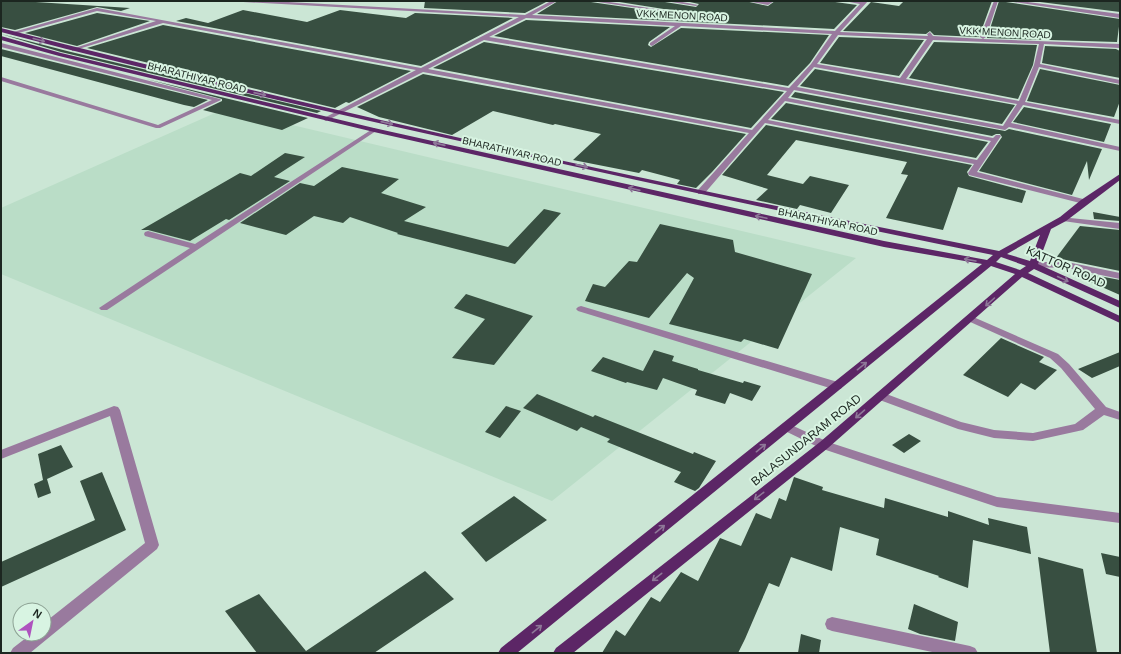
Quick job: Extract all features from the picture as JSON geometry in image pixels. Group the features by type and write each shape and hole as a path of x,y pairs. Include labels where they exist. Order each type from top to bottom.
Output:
{"main road":[{"name":"BHARATHIYAR ROAD","path":"1,30 74,50 339,112 701,192 1000,254"},
{"name":"BHARATHIYAR ROAD","path":"1,38 59,54 326,119 876,242 990,263 1021,273"},
{"name":"BALASUNDARAM ROAD","path":"506,653 1000,254 1063,220 1084,202 1120,176"},
{"path":"1033,265 1047,229"},
{"name":"KATTOR ROAD","path":"1000,254 1033,265 1120,305"},
{"name":"BALASUNDARAM ROAD","path":"561,653 824,446 1021,273 1033,265"},
{"name":"KATTOR ROAD","path":"1021,273 1120,320"}],"street":[{"name":"VKK MENON ROAD","path":"243,1 678,22 1120,46"},
{"name":"VKK MENON ROAD","path":"282,1 526,15"},
{"path":"326,119 555,1"},
{"path":"594,1 686,14"},
{"path":"652,44 696,5 667,1"},
{"path":"748,1 768,4 772,1"},
{"path":"846,1 865,2"},
{"path":"983,37 996,1"},
{"path":"1009,1 1120,16"},
{"path":"701,192 814,65 838,31 865,2"},
{"path":"13,33 97,9 754,132"},
{"path":"74,50 163,21"},
{"name":"VKK MENON ROAD","path":"930,36 1120,43"},
{"path":"902,80 930,36"},
{"path":"483,38 1006,126 1120,149"},
{"path":"1042,42 1037,65 1021,103 972,173 1084,202"},
{"path":"1,44 218,100 158,127 1,79"},
{"path":"814,65 902,80 1120,122"},
{"path":"1037,65 1120,82"},
{"path":"784,99 994,140"},
{"path":"764,121 980,163"},
{"path":"104,308 374,130"},
{"path":"1063,220 1120,226"},
{"path":"148,234 196,247"},
{"path":"1033,265 1067,265 1120,276"},
{"path":"581,309 837,386"},
{"path":"970,319 1054,356 1066,366 1102,410 1120,416"},
{"path":"881,396 958,425 994,434 1033,437 1079,427 1102,410"},
{"path":"1,455 114,410 152,544 52,626"},
{"path":"787,427 824,446 997,502 1120,518"},
{"path":"832,624 970,653"},
{"path":"18,653 32,642"}],"shaded area":[{"path":"224,109 856,258 552,501 1,274 1,208"}],"building":[{"path":"1,1 130,8 121,11 97,7 15,30 1,27"},
{"path":"425,1 548,1 525,13 424,8"},
{"path":"558,1 590,1 686,16 689,13 613,1 664,1 696,7 699,4 685,1 745,1 768,6 775,1 828,1 857,5 834,29 537,14"},
{"path":"904,1 992,1 979,37 934,35 930,31 926,34 843,31 871,2 899,6"},
{"path":"999,1 1120,19 1117,42 987,38"},
{"path":"1032,1 1120,1 1120,12"},
{"path":"243,10 307,22 340,10 406,18 415,13 513,18 421,66 176,21 186,18 208,23"},
{"path":"97,13 150,21 77,46 25,33"},
{"path":"526,20 670,27 649,42 648,45 651,47 681,28 829,35 810,63 788,86 494,36"},
{"path":"163,25 411,71 349,103 346,102 335,108 87,48"},
{"path":"1,34 321,111 317,113 61,52"},
{"path":"839,37 924,40 899,76 820,63"},
{"path":"484,42 784,92 751,128 433,68"},
{"path":"934,42 1037,45 1033,65 1018,99 909,78"},
{"path":"1045,46 1116,49 1120,51 1120,78 1042,63"},
{"path":"1,49 208,100 194,107 184,105 1,56"},
{"path":"815,69 1015,105 1002,124 800,86"},
{"path":"1040,69 1120,85 1120,101 1114,117 1027,101"},
{"path":"423,74 746,134 696,188 677,184 680,180 642,170 639,173 573,160 601,134 493,111 452,135 379,117 357,107"},
{"path":"146,79 308,118 282,130 203,110 222,101 222,99"},
{"path":"795,92 1005,131 1009,129 1102,149 1089,180 1087,161 1072,195 979,171 1002,137 1000,134 992,136 791,97"},
{"path":"786,103 988,142 976,158 771,119"},
{"path":"1024,107 1111,124 1104,142 1013,122"},
{"path":"766,125 972,165 967,172 969,176 1026,191 1022,203 958,187 943,230 886,218 908,175 901,174 907,162 796,140 767,175 803,184 810,176 849,185 831,213 800,205 797,209 756,200 768,189 722,175"},
{"path":"285,153 305,157 274,177 290,181 229,220 226,219 190,241 148,230 141,230 240,173 251,176"},
{"path":"342,167 399,179 381,193 426,207 404,221 508,247 544,209 561,213 515,264 397,234 398,233 350,217 343,223 314,216 286,235 240,223 300,183 314,186"},
{"path":"1093,212 1120,217 1120,221 1094,219"},
{"path":"660,224 733,240 735,252 812,274 778,349 744,339 741,342 669,324 694,278 687,273 649,318 585,301 593,284 605,287 629,261 637,262"},
{"path":"1080,226 1120,230 1120,271 1056,258"},
{"path":"1078,272 1120,280 1120,295 1077,276"},
{"path":"466,294 533,316 494,365 452,358 485,319 454,308"},
{"path":"1001,338 1044,357 1039,362 1057,370 1035,390 1021,383 1008,397 963,375"},
{"path":"654,350 674,356 672,361 698,370 743,383 744,381 761,386 752,401 730,393 725,404 695,395 697,390 663,378 657,390 626,383 591,371 603,357 643,371"},
{"path":"1120,352 1120,366 1092,378 1078,369"},
{"path":"537,394 593,417 595,415 693,454 694,452 716,461 699,488 695,491 674,482 681,472 607,442 610,439 581,427 577,431 523,408"},
{"path":"506,406 521,411 500,438 485,432"},
{"path":"909,434 921,441 904,453 892,445"},
{"path":"61,445 73,467 47,479 51,493 38,498 34,484 43,480 38,454"},
{"path":"102,472 126,530 1,587 1,562 95,520 80,481"},
{"path":"794,477 823,487 822,490 884,508 885,498 948,517 948,511 989,525 988,518 1027,527 1031,554 973,540 968,588 938,577 939,576 876,555 879,539 840,527 832,571 791,557 779,587 769,583 738,653 602,653 616,630 625,636 651,597 660,602 681,572 698,581 720,538 741,546 756,513 771,519 779,498 786,501"},
{"path":"514,496 547,520 486,562 461,533"},
{"path":"1101,553 1120,557 1120,577 1106,574"},
{"path":"1038,557 1083,569 1097,653 1050,653"},
{"path":"425,571 454,599 374,653 257,653 225,611 259,594 306,651"},
{"path":"914,604 958,622 955,641 920,634 908,629"},
{"path":"801,634 821,640 819,653 798,653"}]}
